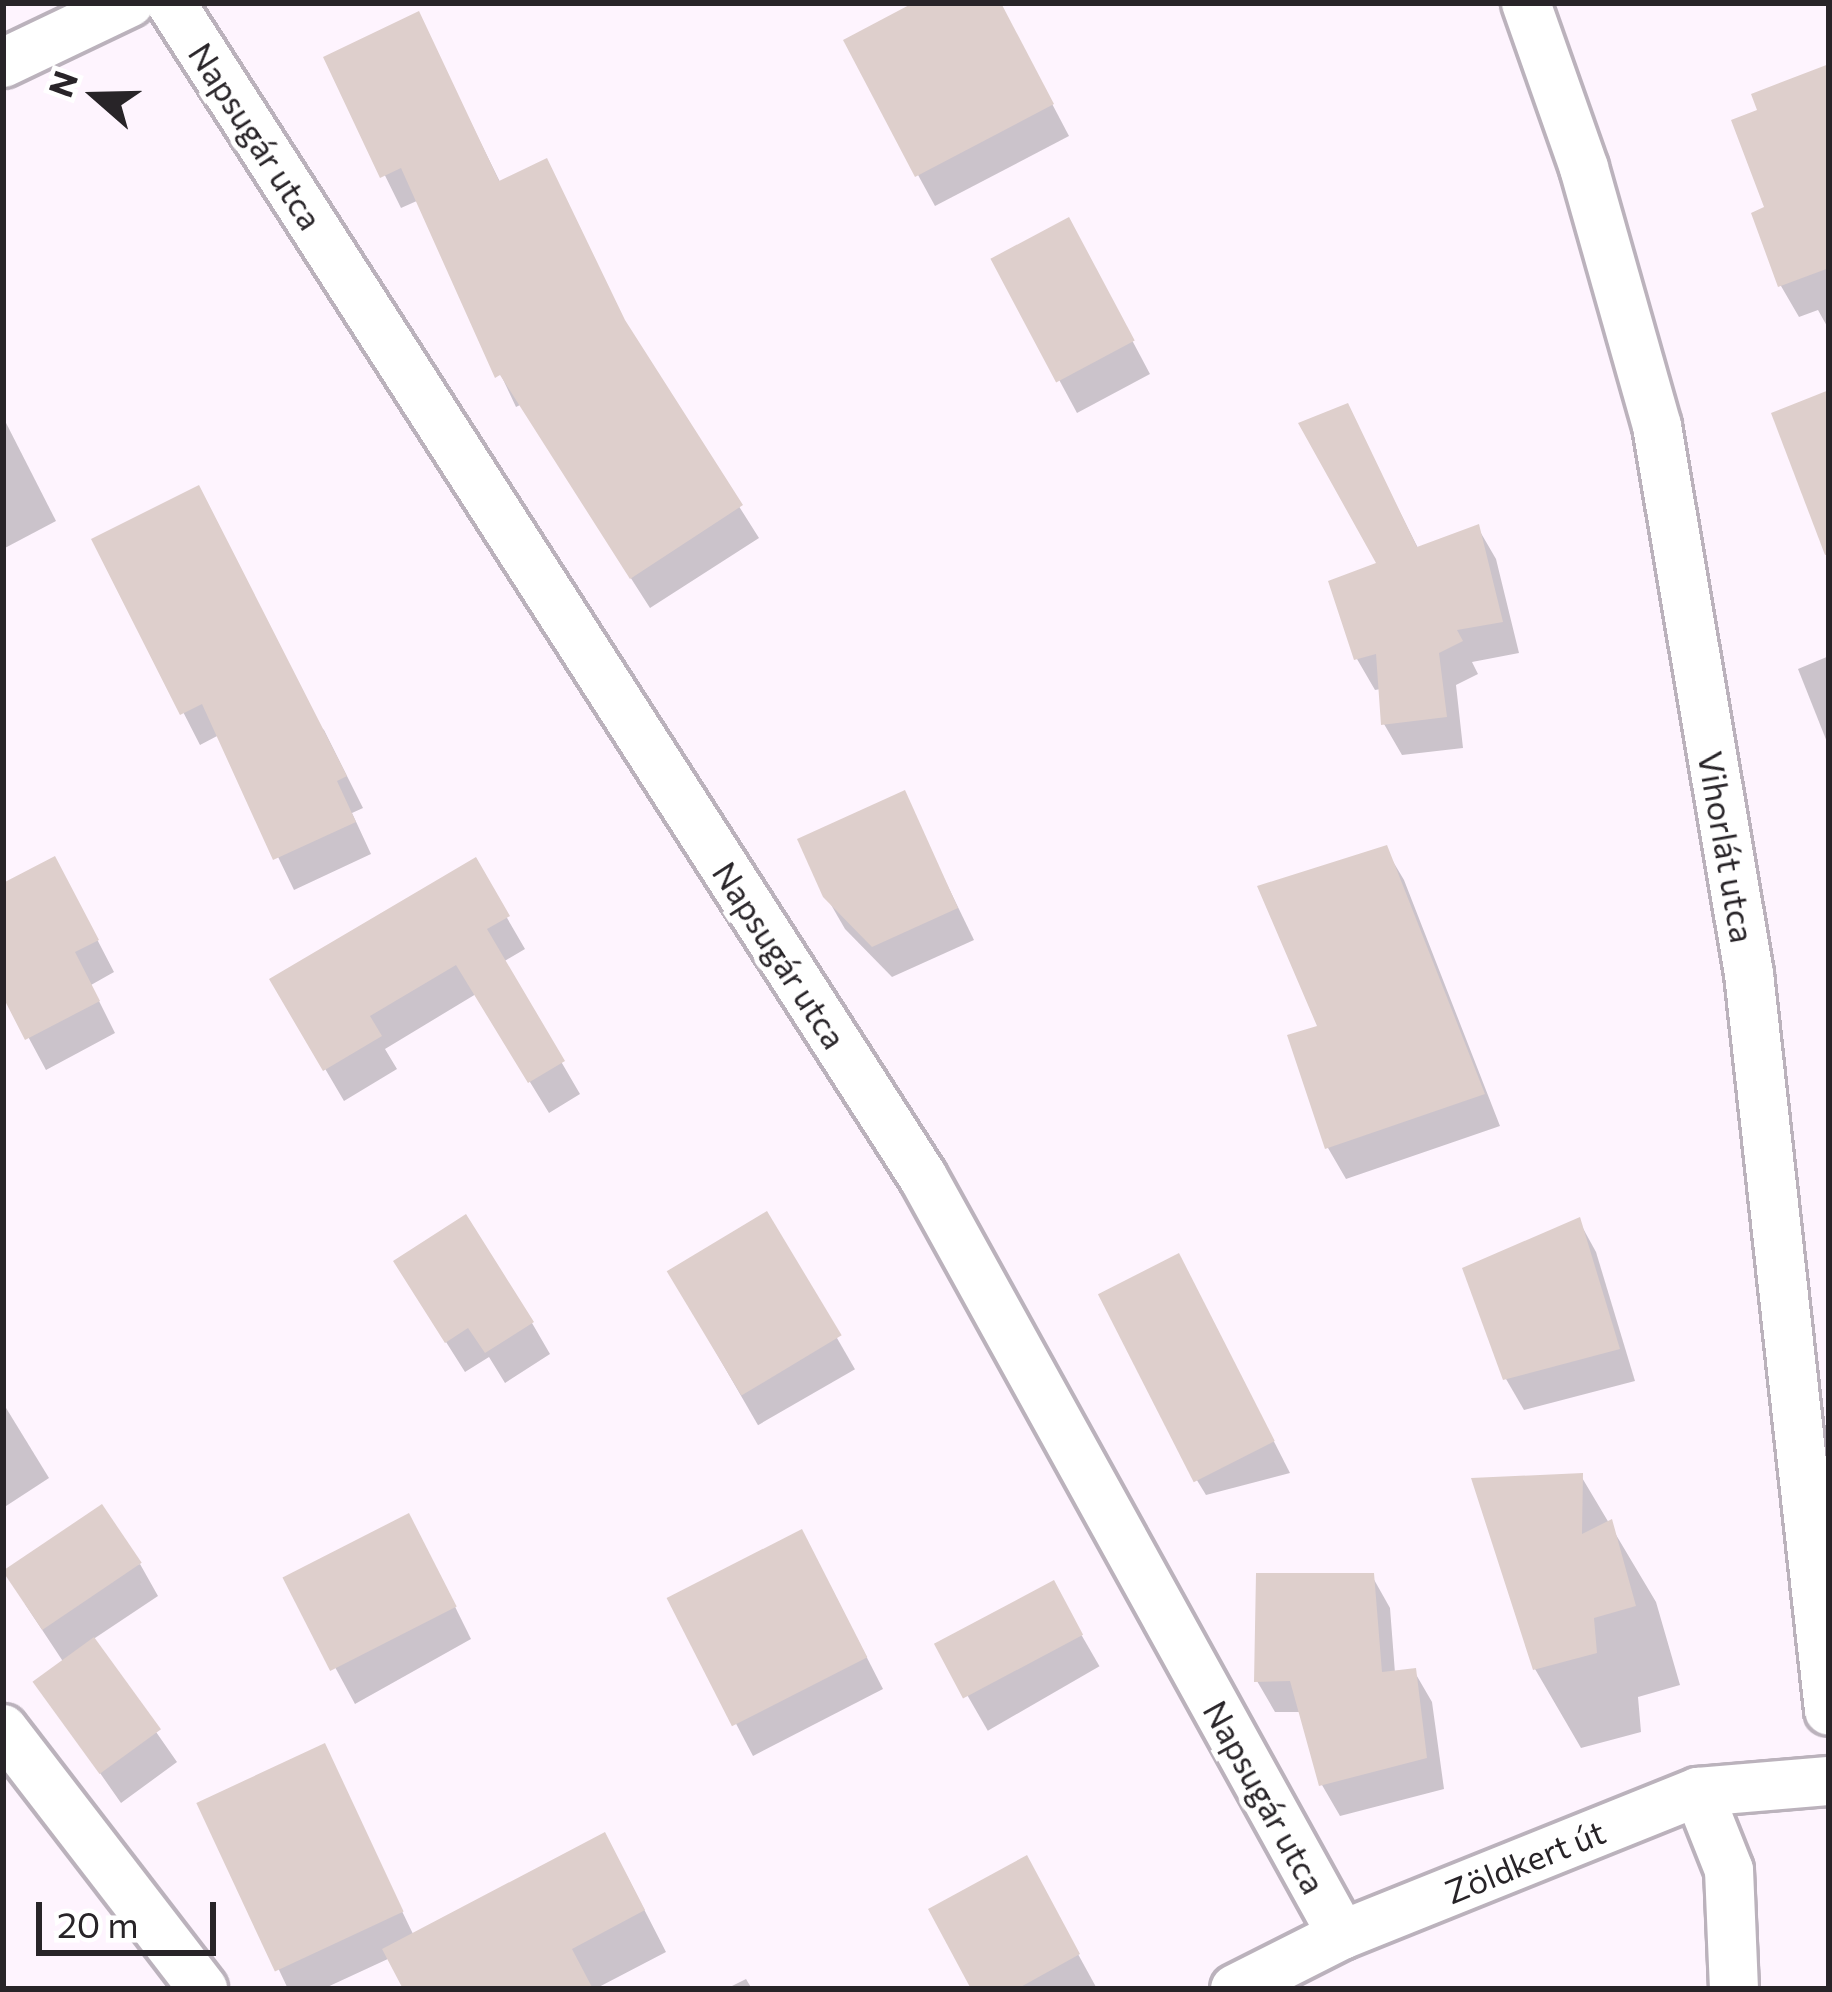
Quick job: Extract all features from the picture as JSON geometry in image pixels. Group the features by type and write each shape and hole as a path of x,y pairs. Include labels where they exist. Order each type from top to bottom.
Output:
{"street":[{"path":"3,63 129,3"},
{"name":"Napsugár utca","path":"171,3 922,1178 1342,1935"},
{"name":"Vihorlát utca","path":"1526,3 1584,168 1657,426 1749,974 1829,1712"},
{"path":"3,1730 203,1989"},
{"name":"Zöldkert út","path":"1234,1989 1342,1935 1698,1792 1829,1781"},
{"path":"1698,1792 1729,1870 1734,1989"}],"building":[{"path":"913,3 1001,3 1054,104 915,177 843,40"},
{"path":"419,11 499,181 547,158 625,320 743,505 630,579 500,375 495,378 401,168 380,178 323,57"},
{"path":"1829,64 1829,268 1778,287 1751,213 1764,207 1731,120 1757,110 1751,94"},
{"path":"1069,217 1135,341 1056,382 990,259"},
{"path":"1829,390 1829,554 1825,555 1771,413"},
{"path":"1348,403 1417,547 1479,524 1503,622 1457,630 1463,641 1439,653 1447,717 1381,725 1376,654 1354,660 1328,581 1376,563 1298,423"},
{"path":"199,485 347,776 337,781 356,822 273,860 202,704 180,715 91,539"},
{"path":"905,790 958,908 872,947 823,897 797,839"},
{"path":"1387,845 1485,1094 1325,1149 1287,1035 1317,1026 1257,886"},
{"path":"55,856 99,940 75,952 100,1001 25,1040 3,997 3,883"},
{"path":"476,857 510,916 487,929 565,1061 528,1083 456,965 370,1016 382,1036 323,1071 269,979"},
{"path":"767,1211 842,1335 741,1396 667,1271"},
{"path":"466,1214 534,1322 485,1353 468,1328 445,1343 393,1261"},
{"path":"1580,1217 1620,1349 1503,1380 1462,1268"},
{"path":"1179,1253 1275,1441 1194,1482 1098,1294"},
{"path":"1583,1473 1582,1534 1612,1519 1636,1606 1594,1618 1597,1653 1533,1670 1471,1478"},
{"path":"102,1504 142,1563 42,1630 3,1571"},
{"path":"409,1513 457,1607 330,1671 282,1577"},
{"path":"802,1529 867,1657 732,1726 667,1598"},
{"path":"1256,1573 1374,1573 1382,1672 1416,1668 1427,1758 1319,1786 1290,1681 1254,1682"},
{"path":"1054,1580 1083,1635 963,1699 934,1644"},
{"path":"94,1637 161,1729 100,1774 33,1682"},
{"path":"325,1743 404,1912 275,1972 196,1803"},
{"path":"605,1832 645,1910 572,1949 593,1989 403,1989 382,1949"},
{"path":"1027,1855 1080,1954 1017,1989 971,1989 928,1909"}]}
